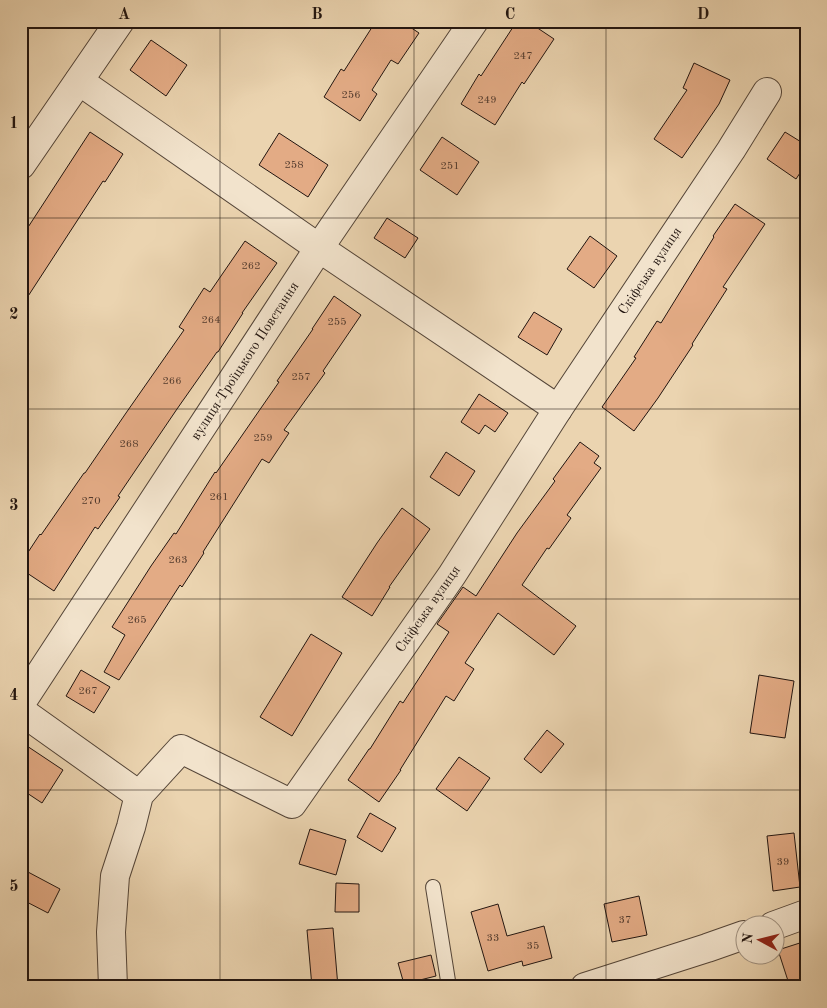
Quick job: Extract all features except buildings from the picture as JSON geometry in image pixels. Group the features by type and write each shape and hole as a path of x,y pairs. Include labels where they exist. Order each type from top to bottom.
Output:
{"street":[{"path":"21,165 120,21"},
{"name":"вулиця Троїцького Повстання","path":"21,703 319,248 474,21"},
{"path":"79,81 319,248 558,408"},
{"name":"Скіфська вулиця","path":"113,987 111,932 115,876 139,795 181,749 292,804 452,575 558,408 731,150 767,92"},
{"path":"21,711 139,795"},
{"path":"784,922 806,914"},
{"path":"585,987 734,939"}],"lane":[{"path":"433,887 449,987"}]}
